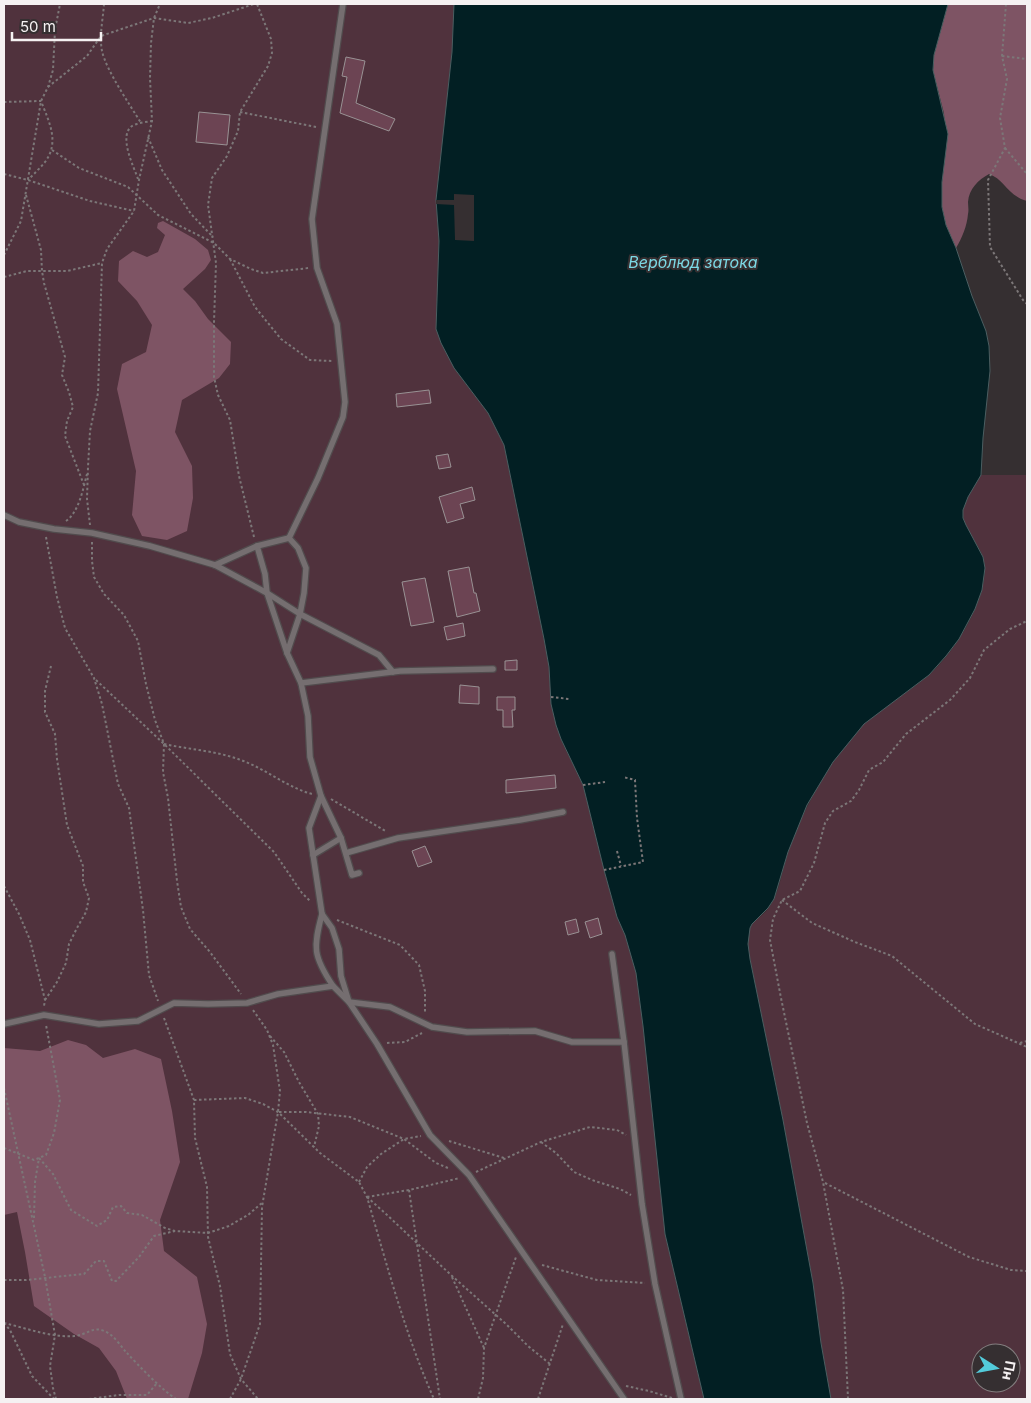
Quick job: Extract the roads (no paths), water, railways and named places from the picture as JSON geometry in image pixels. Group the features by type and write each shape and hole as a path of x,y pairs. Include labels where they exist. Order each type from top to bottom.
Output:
{"lane":[{"path":"289,538 318,478 343,417 345,402 338,324 316,268 312,219 343,4"},
{"path":"4,515 19,522 54,529 92,532 150,546 214,565 267,593 300,614 379,655 393,672"},
{"path":"214,565 256,546 289,538"},
{"path":"287,653 300,614 306,568 298,548 289,538"},
{"path":"256,546 265,574 267,593 287,653 301,683 308,716 310,757 321,796 341,838 352,875 359,873"},
{"path":"301,683 393,672 493,669"},
{"path":"321,796 309,828 322,914 316,952 321,968 332,986 348,1002 377,1044 430,1135 470,1176 624,1399"},
{"path":"346,853 398,838 564,812"},
{"path":"313,854 341,838"},
{"path":"322,914 332,928 340,949 341,976 348,1002"},
{"path":"612,954 642,1204 655,1284 681,1399"},
{"path":"4,1024 44,1016 99,1024 138,1021 174,1003 247,1003 278,994 332,986"},
{"path":"348,1002 390,1007 432,1027 467,1032 535,1031 572,1042 624,1042"}],"water":[{"name":"Верблюд затока","path":"454,4 948,4 934,55 933,70 948,134 942,182 942,207 946,225 986,331 989,346 990,371 981,475 963,510 963,518 983,557 985,568 982,590 975,609 959,639 946,656 929,675 864,724 833,762 807,805 788,852 774,899 752,924 748,944 813,1283 831,1399 704,1399 665,1234 636,973 625,935 617,917 583,785 556,725 551,704 549,667 544,639 504,445 488,413 454,368 436,329 439,241 436,200 452,52"}]}
